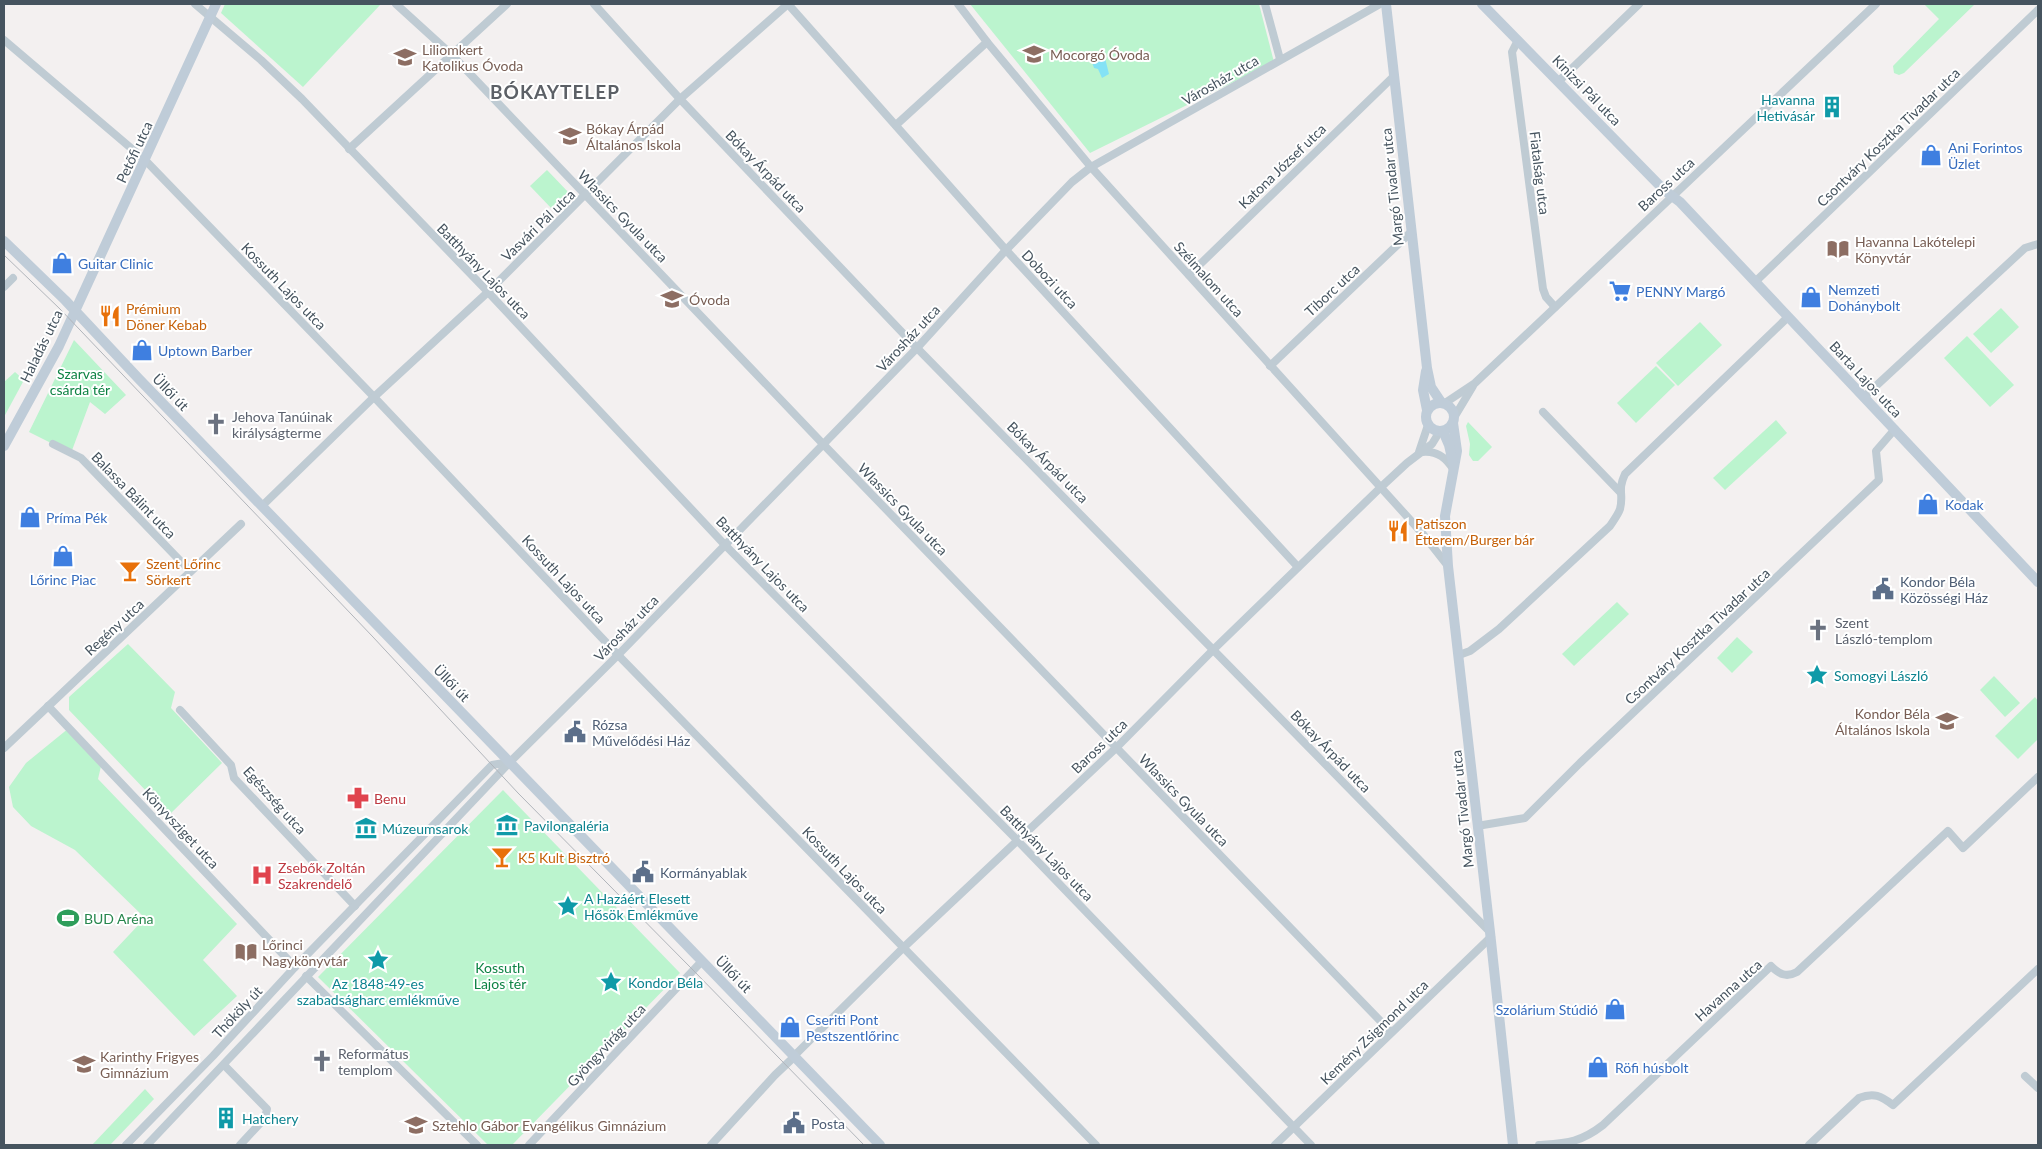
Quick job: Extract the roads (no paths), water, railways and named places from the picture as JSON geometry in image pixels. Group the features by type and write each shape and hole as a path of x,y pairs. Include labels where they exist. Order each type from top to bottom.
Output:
{"street":[{"name":"Batthyány Lajos utca","path":"195,4 296,93 488,292 724,544 1017,840 1311,1145"},
{"name":"Petőfi utca","path":"74,311 146,160 216,4"},
{"name":"Wlassics Gyula utca","path":"396,4 452,55 823,444 1391,1032"},
{"path":"349,149 507,4"},
{"name":"Bókay Árpád utca","path":"594,4 680,99 917,348 1214,649 1491,934"},
{"name":"Vasvári Pál utca","path":"262,506 374,397 488,292 587,195 680,99 788,4"},
{"name":"Dobozi utca","path":"788,4 1006,250 1298,568"},
{"name":"Szélmalom utca","path":"958,4 1091,168 1422,533 1448,566"},
{"path":"1265,4 1280,59"},
{"name":"Városház utca","path":"510,762 618,655 724,544 917,348 1006,250 1072,182 1091,168 1280,59 1380,4"},
{"name":"Margó Tivadar utca","path":"1386,4 1427,368 1431,387 1443,403"},
{"name":"Kinizsi Pál utca","path":"1482,4 1672,196"},
{"path":"1559,81 1639,4"},
{"name":"Baross utca","path":"1443,403 1475,383 1876,4"},
{"name":"Csontváry Kosztka Tivadar utca","path":"1755,282 2038,10"},
{"name":"Kossuth Lajos utca","path":"4,40 146,160 618,655 1096,1145"},
{"name":"Fiatalság utca","path":"1518,40 1512,52 1543,289 1546,297 1554,307"},
{"path":"896,125 987,42"},
{"name":"Katona József utca","path":"1189,275 1394,76"},
{"name":"Barta Lajos utca","path":"1672,196 1895,429 2038,582"},
{"name":"Tiborc utca","path":"1270,366 1411,232"},
{"name":"Üllői út","path":"4,241 65,300 880,1145"},
{"path":"1864,397 2024,248 2038,244"},
{"path":"4,287 13,278"},
{"name":"Haladás utca","path":"4,446 59,346 74,311"},
{"path":"1459,655 1470,651 1499,629 1610,526 1620,511 1622,500 1620,484 1625,474 1788,317"},
{"name":"Margó Tivadar utca","path":"1427,368 1423,390 1427,410"},
{"name":"Baross utca","path":"1454,420 1475,383"},
{"path":"1436,403 1443,403 1452,408 1454,420 1447,430 1434,430 1428,425 1426,418 1427,410 1436,403"},
{"path":"1543,412 1620,492"},
{"name":"Margó Tivadar utca","path":"1454,420 1458,451 1445,516 1448,566 1491,934 1513,1145"},
{"name":"Baross utca","path":"1419,452 1428,425"},
{"name":"Csontváry Kosztka Tivadar utca","path":"1477,826 1525,818 1580,763 1879,480 1876,451 1895,429"},
{"name":"Margó Tivadar utca","path":"1442,431 1449,445 1453,470"},
{"name":"Baross utca","path":"711,1145 782,1068 903,948 1116,748 1214,649 1380,488 1419,452 1432,444 1442,431"},
{"name":"Balassa Bálint utca","path":"53,444 81,458 190,571"},
{"path":"1419,452 1433,452 1442,456 1453,470"},
{"name":"Regény utca","path":"4,748 241,524"},
{"name":"Könyvsziget utca","path":"48,706 295,967"},
{"name":"Egészség utca","path":"180,710 231,765 234,778 355,906"},
{"name":"Thököly út","path":"126,1145 213,1056 295,967 492,765 510,762"},
{"name":"Thököly út","path":"147,1145 225,1066 306,976 510,762"},
{"name":"Havanna utca","path":"1539,1145 1576,1142 1591,1135 1603,1126 1771,966 1785,975 1797,972 1948,831 1963,848 2038,777"},
{"path":"448,810 457,818"},
{"name":"Kemény Zsigmond utca","path":"1275,1145 1491,934"},
{"name":"Gyöngyvirág utca","path":"529,1145 702,961"},
{"path":"1809,1145 1859,1098 1866,1095 1877,1095 1893,1105 2038,969"},
{"path":"306,976 477,1145"},
{"path":"225,1066 267,1109 265,1118 240,1145"},
{"path":"2025,1076 2038,1088"}],"water":[{"path":"1099,57 1105,58 1109,74 1102,78 1092,62"}],"tram line":[{"path":"4,255 60,309 373,637 518,793 864,1145"}],"place":[{"name":"Mocorgó Óvoda","path":"1034,54"},
{"name":"Liliomkert Katolikus Óvoda","path":"405,57"},
{"name":"Havanna Hetivásár","path":"1832,107"},
{"name":"Bókay Árpád Általános Iskola","path":"570,136"},
{"name":"Ani Forintos Üzlet","path":"1931,155"},
{"name":"Havanna Lakótelepi Könyvtár","path":"1838,249"},
{"name":"Guitar Clinic","path":"62,263"},
{"name":"PENNY Margó","path":"1620,291"},
{"name":"Nemzeti Dohánybolt","path":"1811,297"},
{"name":"Óvoda","path":"672,299"},
{"name":"Prémium Döner Kebab","path":"110,316"},
{"name":"Uptown Barber","path":"142,350"},
{"name":"Jehova Tanúinak királyságterme","path":"216,424"},
{"name":"Kodak","path":"1928,504"},
{"name":"Príma Pék","path":"30,517"},
{"name":"Patiszon Étterem/Burger bár","path":"1398,531"},
{"name":"Lőrinc Piac","path":"63,556"},
{"name":"Szent Lőrinc Sörkert","path":"130,571"},
{"name":"Kondor Béla Közösségi Ház","path":"1883,589"},
{"name":"Szent László-templom","path":"1818,630"},
{"name":"Somogyi László","path":"1817,675"},
{"name":"Kondor Béla Általános Iskola","path":"1947,721"},
{"name":"Rózsa Művelődési Ház","path":"575,732"},
{"name":"Benu","path":"358,798"},
{"name":"Pavilongaléria","path":"507,825"},
{"name":"Múzeumsarok","path":"366,828"},
{"name":"K5 Kult Bisztró","path":"502,857"},
{"name":"Kormányablak","path":"643,872"},
{"name":"Zsebők Zoltán Szakrendelő","path":"262,875"},
{"name":"A Hazáért Elesett Hősök Emlékműve","path":"568,906"},
{"name":"BUD Aréna","path":"68,918"},
{"name":"Lőrinci Nagykönyvtár","path":"246,952"},
{"name":"Az 1848-49-es szabadságharc emlékműve","path":"378,960"},
{"name":"Kondor Béla","path":"611,982"},
{"name":"Szolárium Stúdió","path":"1615,1009"},
{"name":"Cseriti Pont Pestszentlőrinc","path":"790,1027"},
{"name":"Református templom","path":"322,1061"},
{"name":"Karinthy Frigyes Gimnázium","path":"84,1064"},
{"name":"Röfi húsbolt","path":"1598,1067"},
{"name":"Hatchery","path":"226,1118"},
{"name":"Posta","path":"794,1123"},
{"name":"Sztehlo Gábor Evangélikus Gimnázium","path":"416,1125"}],"district":[{"name":"BÓKAYTELEP","path":"555,91"}],"park label":[{"name":"Szarvas csárda tér","path":"80,382"},
{"name":"Kossuth Lajos tér","path":"500,976"}]}
